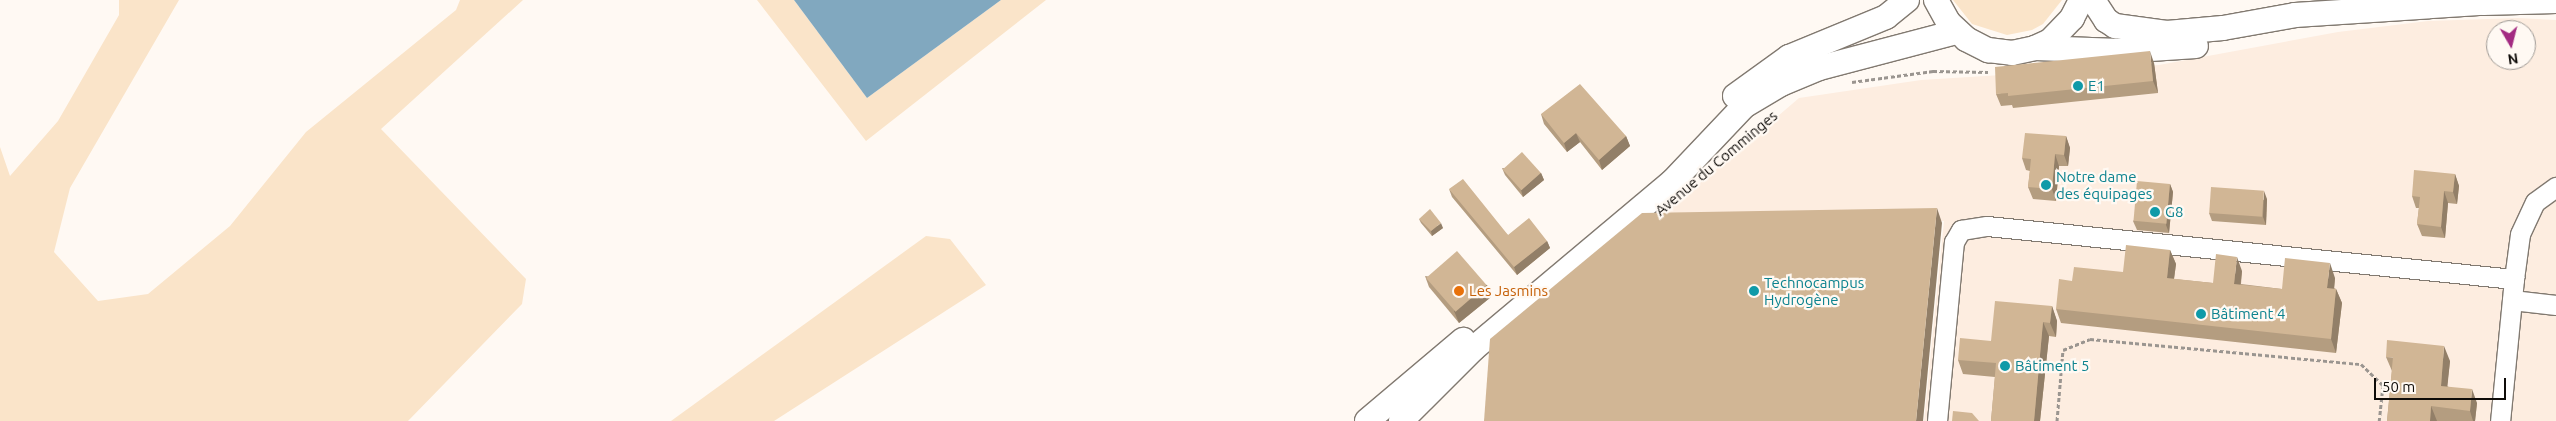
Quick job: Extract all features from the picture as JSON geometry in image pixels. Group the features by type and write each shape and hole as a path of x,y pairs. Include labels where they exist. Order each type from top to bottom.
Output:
{"main road":[{"name":"Avenue du Comminges","path":"1366,421 1668,166 1734,96 1788,57 1886,17 1906,0"},
{"path":"1936,0 1956,32 1976,46 2000,52 2035,48 2165,49 2280,29 2332,15"},
{"path":"2035,48 2062,31 2081,0"},
{"path":"2093,0 2106,20 2115,26 2151,32 2223,28 2295,15 2332,15 2406,7 2556,1"},
{"name":"Avenue du Comminges","path":"1401,421 1474,348 1672,182 1744,106 1781,84 1819,68 1956,32"}],"lane":[{"path":"2500,421 2520,234 2535,202 2556,187"},
{"path":"1937,421 1954,242 1961,230 1987,226 2514,279"},
{"path":"2512,300 2556,305"},
{"name":"Avenue du Comminges","path":"1383,421 1474,348"}],"path":[{"path":"1845,83 1932,71 1993,72"},
{"name":"Avenue du Comminges","path":"1738,144 1782,106"},
{"path":"2057,421 2063,350 2090,339 2361,364 2383,385 2379,421"}],"shaded area":[{"path":"119,0 179,0 70,188 54,252 98,301 148,294 230,226 306,132 456,10 460,0 523,0 381,129 526,279 522,304 408,421 0,421 0,147 10,176 58,121 119,15"},
{"path":"757,0 794,0 867,98 1001,0 1046,0 866,141"},
{"path":"1953,0 2062,0 2043,24 2032,30 2007,35 1972,24"},
{"path":"2518,18 2556,20 2556,421 1924,421 1944,221 1650,226 1799,98 1921,80 2159,65 2338,32 2428,21"},
{"path":"926,236 950,239 986,285 774,421 671,421"}],"water":[{"path":"794,0 1001,0 867,98"}],"building":[{"path":"2150,51 2153,81 2008,96 2008,93 1996,94 1995,67"},
{"path":"1580,84 1626,136 1599,160 1576,133 1564,143 1541,114"},
{"path":"2025,133 2066,136 2064,155 2055,154 2052,189 2028,187 2031,159 2022,158"},
{"path":"1522,152 1541,173 1521,190 1503,169"},
{"path":"2414,170 2455,174 2453,192 2444,191 2441,227 2417,224 2420,197 2412,196"},
{"path":"1463,179 1508,235 1529,218 1547,241 1514,267 1449,189"},
{"name":"G8","path":"2137,181 2170,184 2166,224 2134,221"},
{"path":"2211,187 2264,191 2262,217 2209,213"},
{"name":"Technocampus Hydrogène","path":"1937,208 1916,421 1484,421 1490,339 1642,213"},
{"path":"1430,209 1441,223 1431,231 1419,219"},
{"name":"Bâtiment 4","path":"2126,245 2170,250 2167,278 2213,283 2216,254 2237,257 2234,284 2282,289 2285,258 2330,263 2327,288 2336,289 2331,339 2056,309 2059,279 2072,281 2074,267 2123,272"},
{"name":"Les Jasmins","path":"1457,251 1487,285 1456,312 1426,278"},
{"name":"Bâtiment 5","path":"1995,301 2052,306 2050,323 2043,322 2034,421 1991,421 1996,363 1958,360 1960,338 1991,341"},
{"path":"2387,340 2444,346 2441,386 2472,389 2470,411 2431,406 2430,421 2387,421 2393,357 2386,357"},
{"path":"1953,411 1972,413 1979,421 1952,421"}],"place":[{"name":"E1","path":"2078,86"},
{"name":"Notre dame des équipages","path":"2046,185"},
{"name":"G8","path":"2155,212"},
{"name":"Les Jasmins","path":"1459,291"},
{"name":"Technocampus Hydrogène","path":"1754,291"},
{"name":"Bâtiment 4","path":"2201,314"},
{"name":"Bâtiment 5","path":"2005,366"}]}
